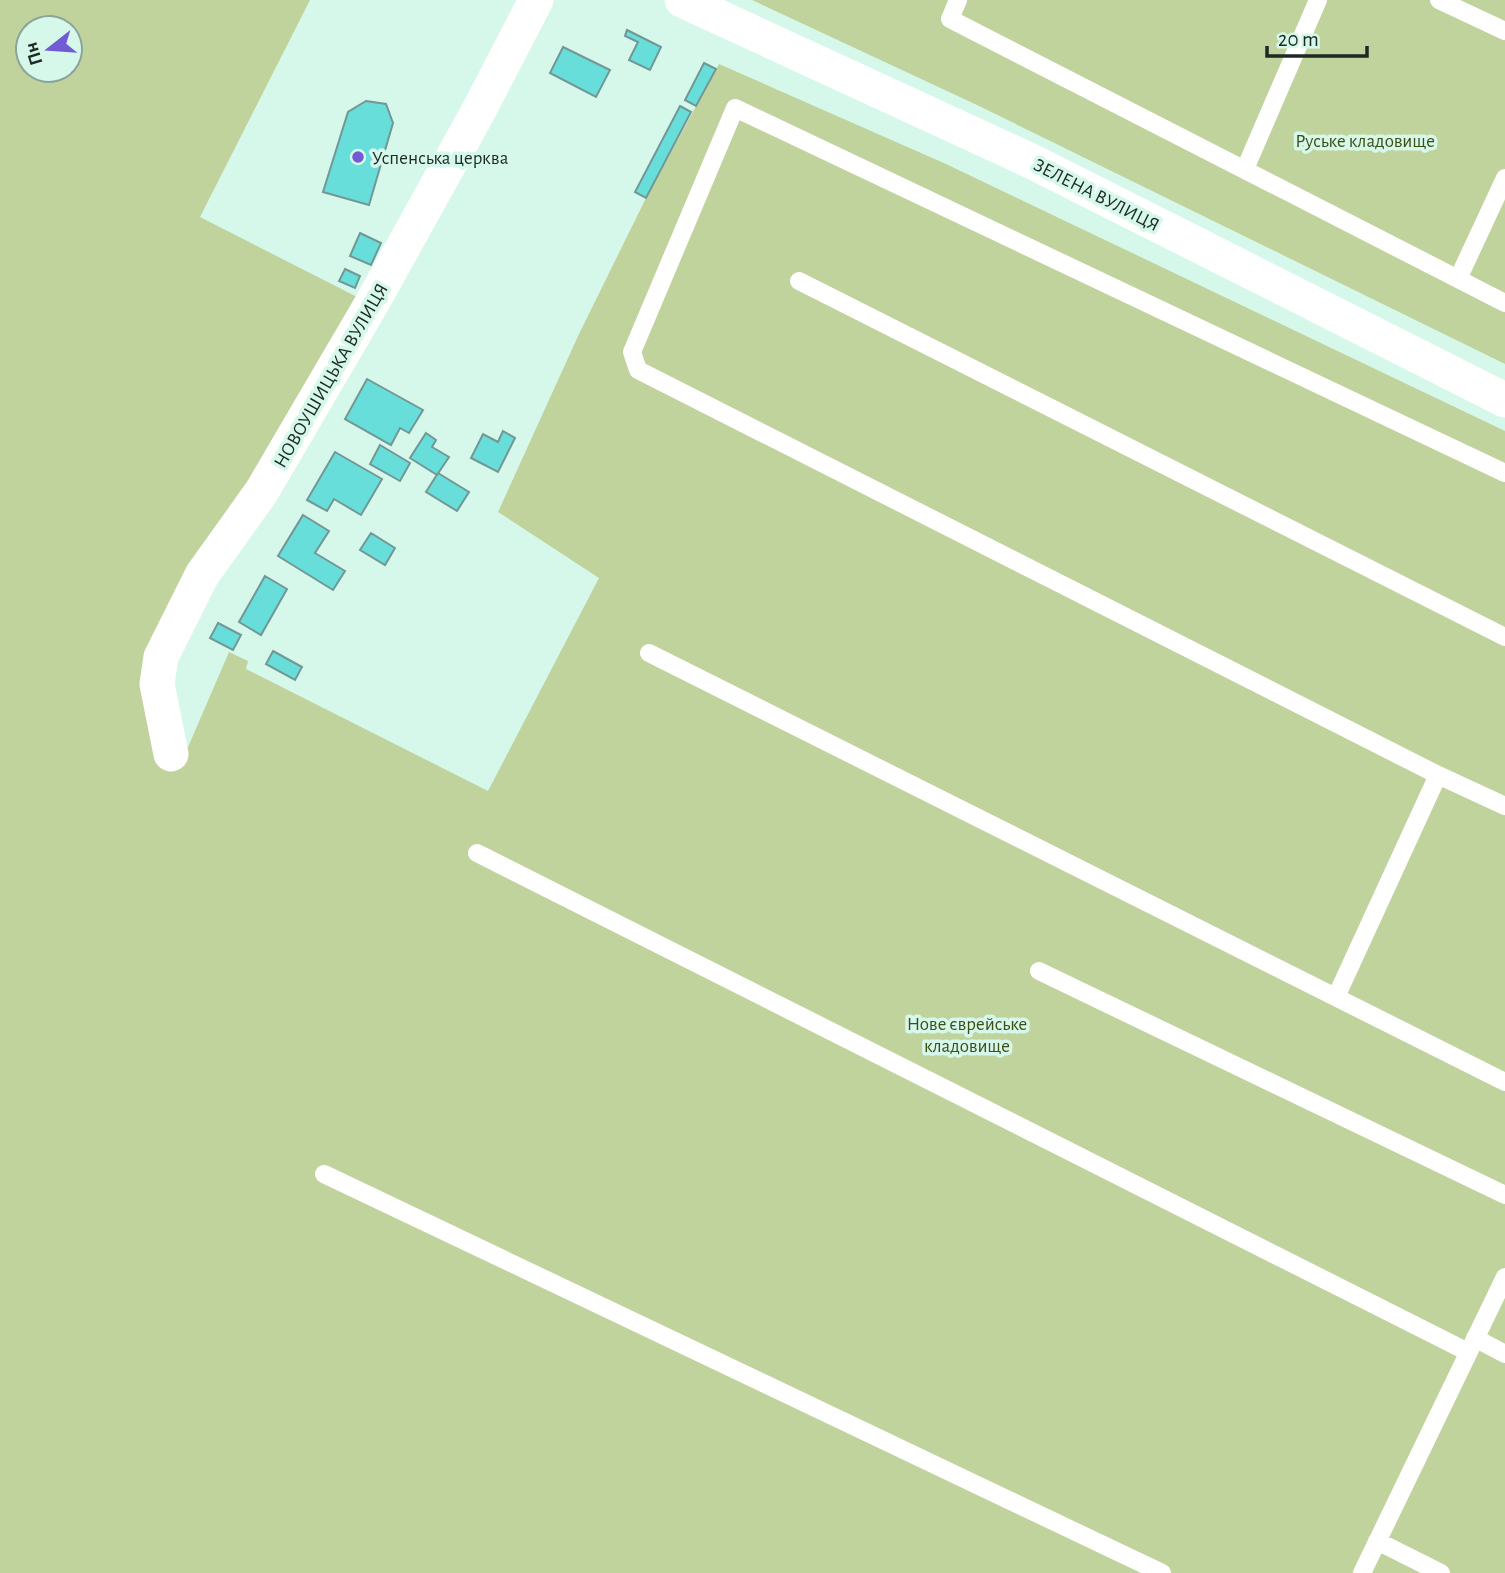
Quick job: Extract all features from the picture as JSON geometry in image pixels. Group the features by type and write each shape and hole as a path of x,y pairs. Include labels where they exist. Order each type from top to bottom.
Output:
{"street":[{"name":"НОВОУШИЦЬКА ВУЛИЦЯ","path":"171,754 157,684 161,657 202,576 262,491 372,303 478,112 536,0"},
{"name":"ЗЕЛЕНА ВУЛИЦЯ","path":"682,0 1031,161 1505,400"}],"lane":[{"path":"958,0 950,19 1505,303"},
{"path":"1245,169 1318,0"},
{"path":"1439,0 1505,32"},
{"path":"1505,473 735,108 632,352 638,370 1438,775 1505,806"},
{"path":"1458,278 1505,178"},
{"path":"799,281 1505,637"},
{"path":"649,653 1505,1082"},
{"path":"1336,997 1438,775"},
{"path":"477,853 1472,1345 1505,1354"},
{"path":"1039,971 1505,1195"},
{"path":"324,1174 1162,1573"},
{"path":"1362,1573 1505,1277"},
{"path":"1377,1541 1441,1573"}],"green space":[{"name":"Нове єврейське кладовище","path":"0,0 310,0 200,217 365,301 154,654 182,761 229,652 248,661 246,669 488,791 599,578 498,512 579,334 646,198 719,64 946,164 1505,431 1505,1573 0,1573"},
{"name":"Руське кладовище","path":"752,0 1505,0 1505,364 977,105"}],"building":[{"path":"627,30 661,47 650,70 629,60 638,42 625,36"},
{"path":"563,47 610,70 596,97 550,73"},
{"path":"704,63 716,69 696,106 685,100"},
{"name":"Успенська церква","path":"366,101 386,104 393,123 369,205 323,192 348,112"},
{"path":"680,106 691,112 646,198 635,192"},
{"path":"360,233 381,243 371,265 350,256"},
{"path":"345,269 360,276 355,288 339,281"},
{"path":"367,379 423,410 409,433 400,428 391,445 345,419"},
{"path":"503,431 515,438 498,472 471,458 483,434 498,442"},
{"path":"426,433 436,440 432,447 449,457 437,475 410,458"},
{"path":"380,445 410,463 400,481 370,464"},
{"path":"335,452 382,479 361,515 334,499 327,511 307,500"},
{"path":"438,473 469,492 457,511 426,492"},
{"path":"303,515 329,531 315,553 345,571 333,590 278,556"},
{"path":"371,533 395,548 385,565 360,550"},
{"path":"265,576 287,589 261,635 239,622"},
{"path":"218,623 241,635 233,650 210,638"},
{"path":"273,651 302,667 295,680 266,664"}],"place":[{"name":"Успенська церква","path":"358,157"}]}
